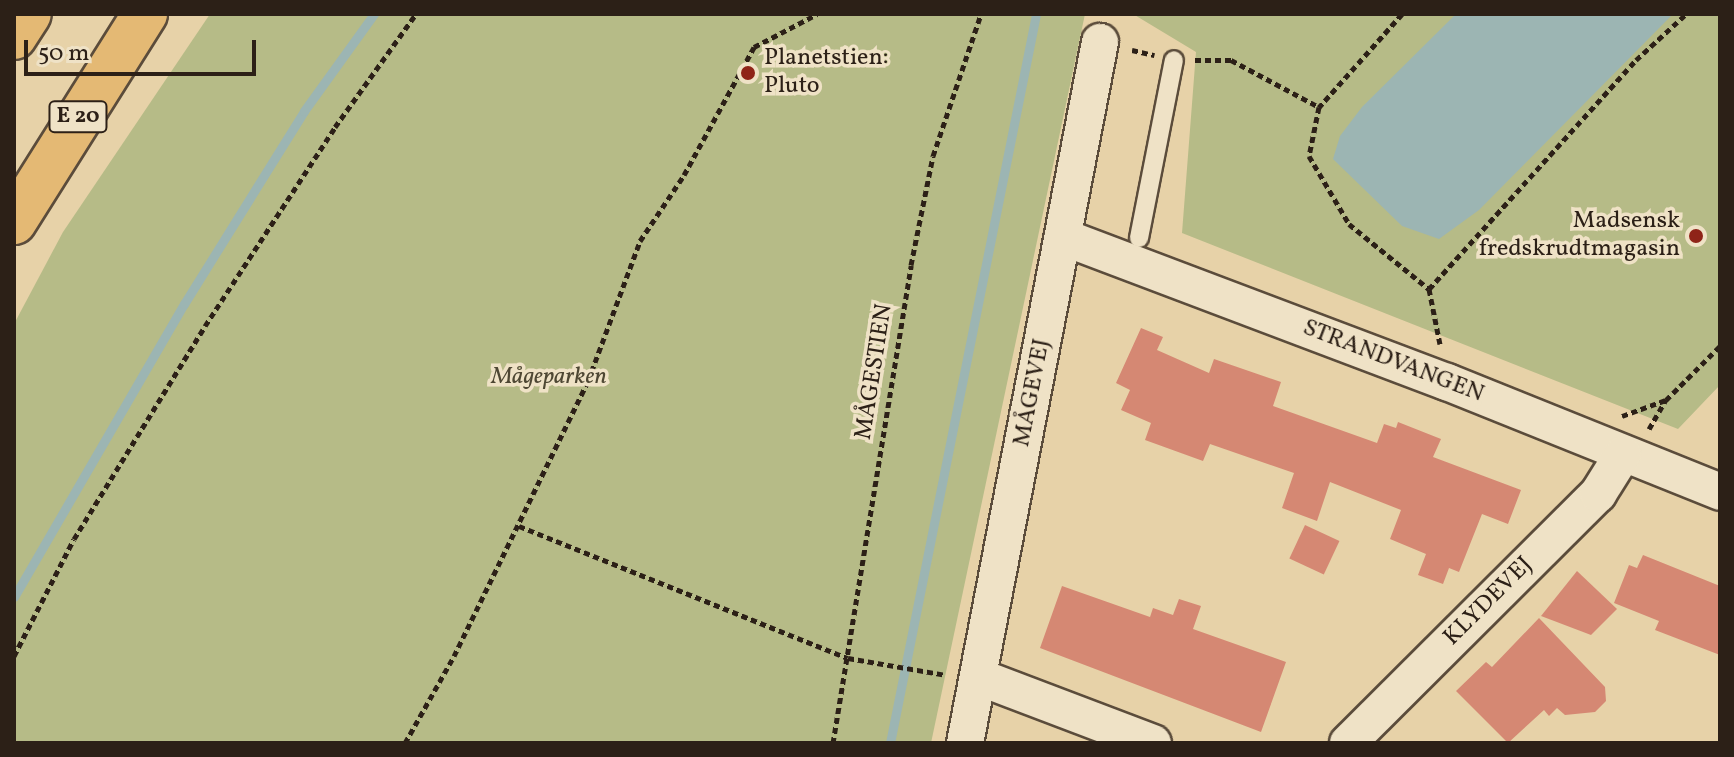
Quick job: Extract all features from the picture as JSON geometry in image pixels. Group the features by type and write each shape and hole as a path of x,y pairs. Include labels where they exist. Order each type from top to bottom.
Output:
{"highway":[{"path":"14,37 29,14"},
{"name":"E 20","path":"14,222 145,14"}],"street":[{"name":"MÅGEVEJ","path":"965,743 1100,42"},
{"name":"STRANDVANGEN","path":"1063,237 1720,492"},
{"name":"KLYDEVEJ","path":"1348,743 1598,494 1627,455"},
{"path":"979,677 1153,743"}],"lane":[{"path":"1139,238 1174,60"}],"path":[{"path":"14,656 74,539 205,326 335,127 416,14"},
{"path":"405,743 519,526 588,381 640,241 684,175 754,47 817,14"},
{"name":"MÅGESTIEN","path":"833,743 933,156 981,14"},
{"path":"1402,14 1319,107 1309,156 1349,224 1429,289 1442,356"},
{"path":"1429,289 1636,60 1686,14"},
{"path":"1100,42 1174,60 1231,60 1319,107"},
{"path":"1627,455 1666,400 1720,346"},
{"path":"519,526 848,658 918,673"}],"green space":[{"name":"Mågeparken","path":"210,14 1085,14 931,743 14,743 14,324 63,232"},
{"path":"1133,14 1720,14 1720,385 1678,429 1182,233 1196,52"}],"water":[{"path":"1456,14 1673,14 1479,210 1439,239 1402,226 1333,159 1340,136 1362,107"}],"building":[{"path":"1141,328 1163,337 1157,350 1209,373 1214,359 1281,382 1273,406 1377,443 1384,424 1396,428 1398,422 1441,439 1433,457 1521,490 1508,524 1482,514 1459,572 1449,568 1443,584 1418,575 1426,554 1390,539 1401,510 1330,482 1317,521 1282,508 1294,473 1210,444 1203,461 1145,440 1151,423 1121,410 1130,390 1116,383"},
{"path":"1305,525 1339,541 1324,575 1289,559"},
{"path":"1643,555 1720,586 1720,655 1655,630 1659,621 1614,603 1629,565 1637,568"},
{"path":"1577,571 1617,609 1591,635 1541,616"},
{"path":"1062,586 1150,617 1153,608 1173,615 1179,599 1201,606 1193,629 1286,662 1261,732 1040,648"},
{"path":"1539,618 1605,687 1606,701 1595,712 1565,715 1557,708 1549,716 1544,710 1508,743 1456,691 1486,662 1492,667"}],"waterway":[{"path":"14,597 184,304 304,111 374,14"},
{"path":"890,743 1036,14"}],"place":[{"name":"Planetstien: Pluto","path":"748,73"},
{"name":"Madsensk fredskrudtmagasin","path":"1696,236"}]}
